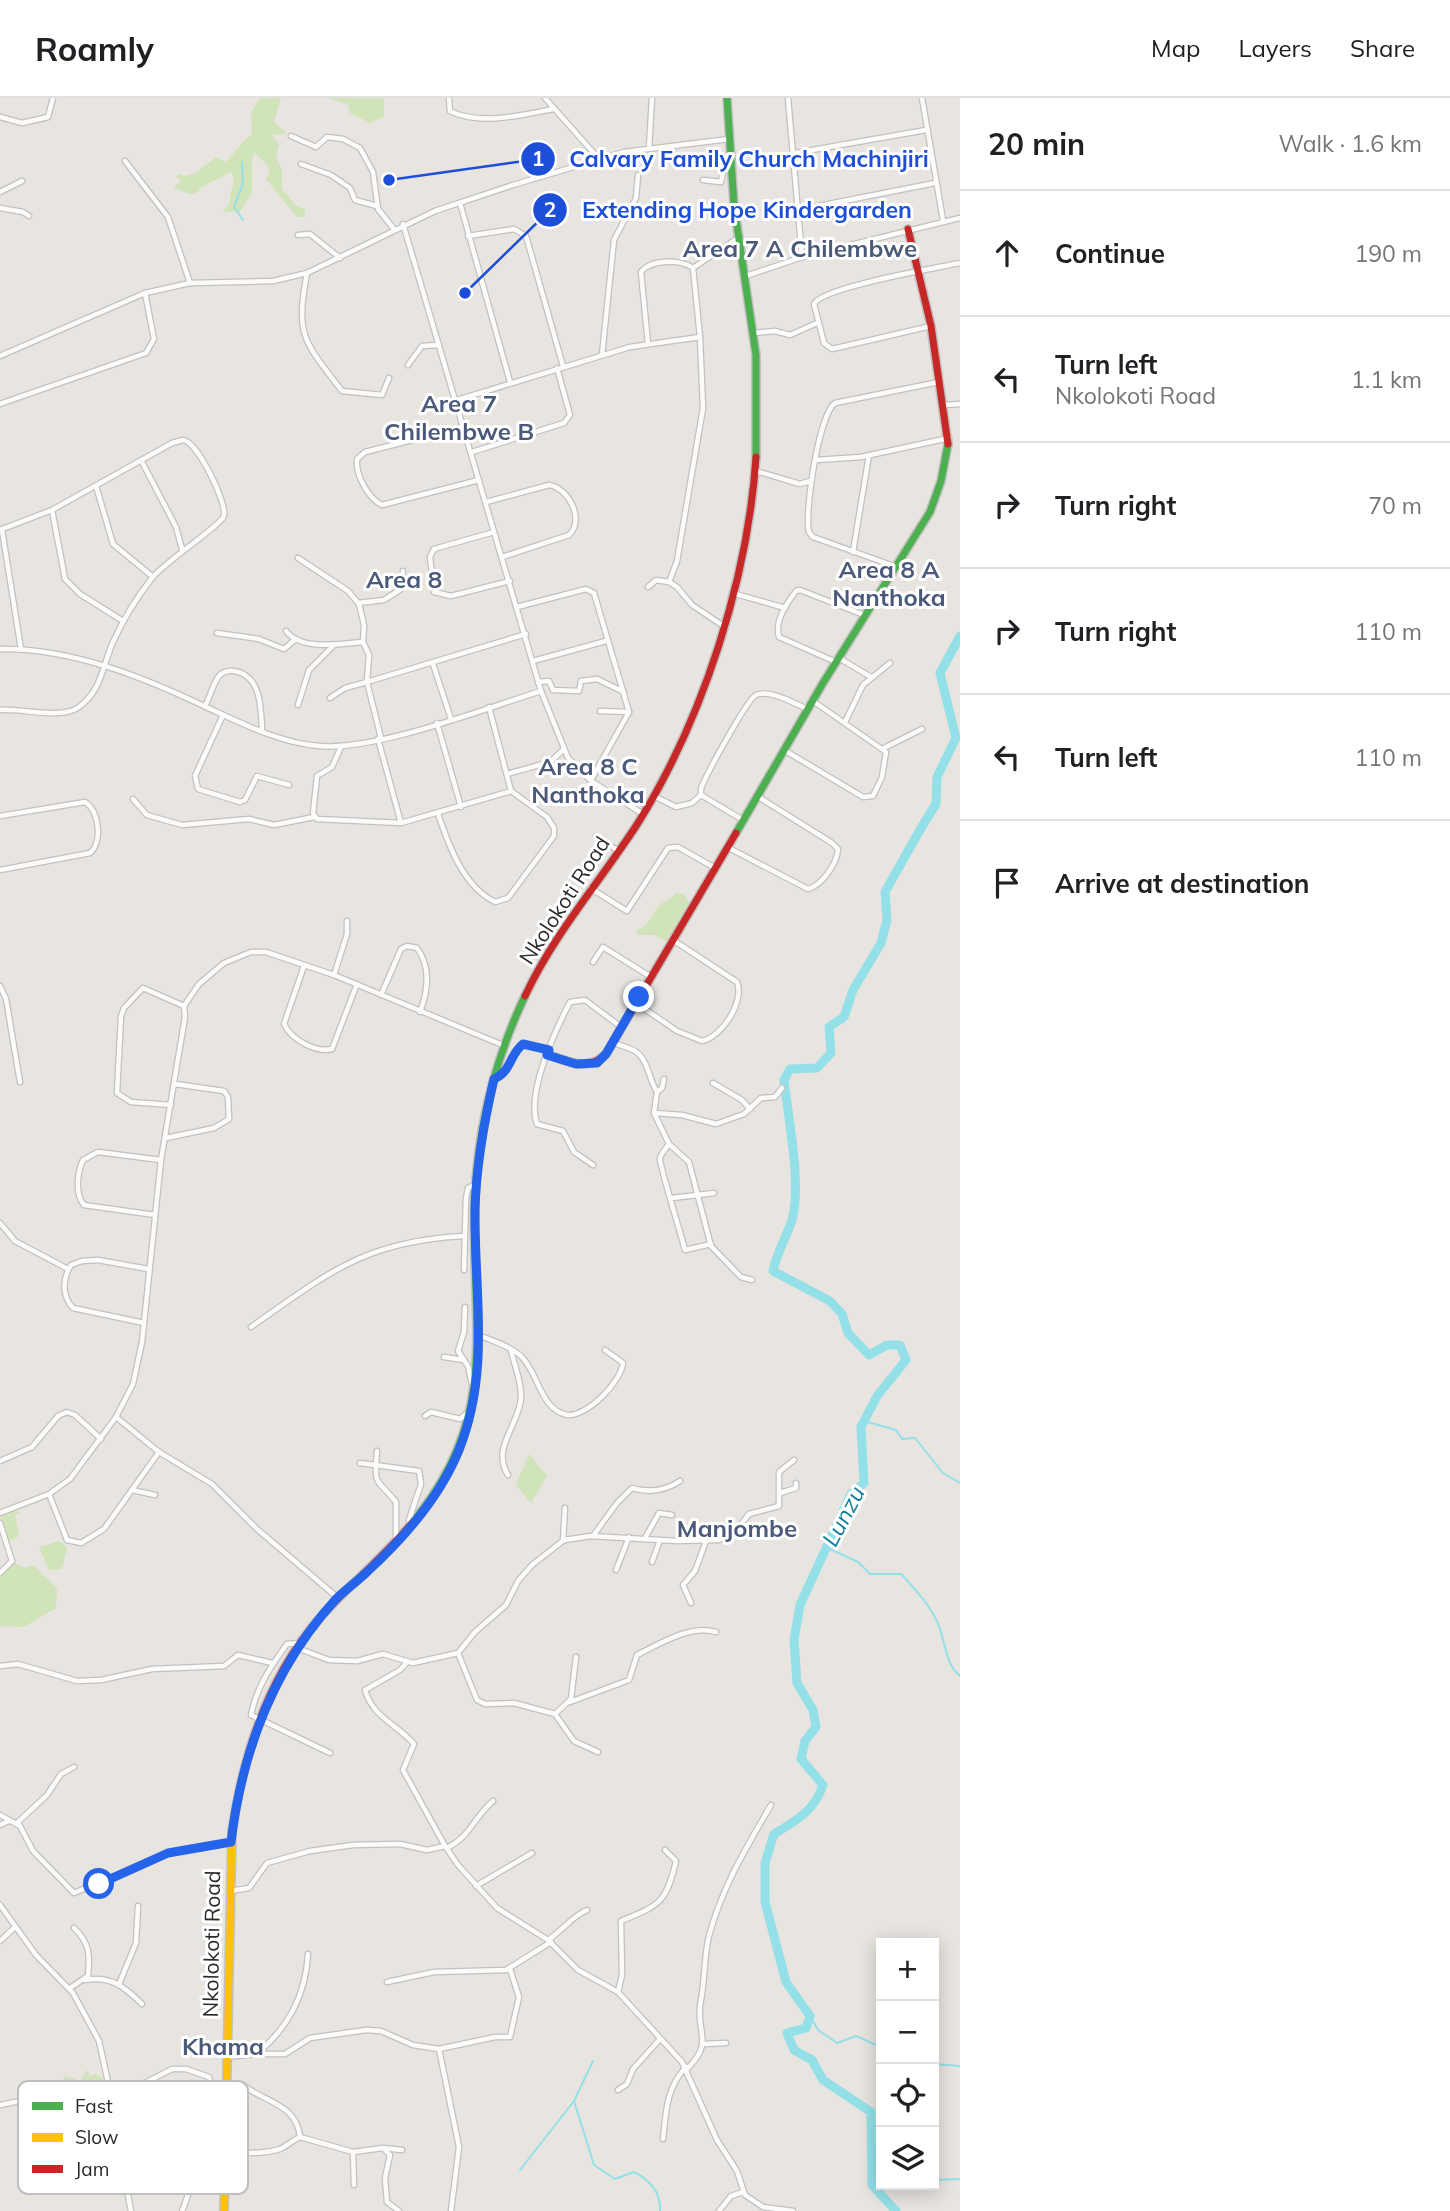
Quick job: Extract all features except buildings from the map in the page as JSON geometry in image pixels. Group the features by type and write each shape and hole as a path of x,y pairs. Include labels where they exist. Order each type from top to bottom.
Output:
{"main road":[{"name":"Nkolokoti Road","path":"225,2081 231,1842 243,1769 259,1720 299,1646 338,1598 411,1526 450,1469 475,1396 481,1336 476,1184 494,1079 528,989 545,957 654,796 699,702 736,594 757,471 758,377 746,276 728,167 727,98"},
{"path":"548,1052 576,1064 592,1065 602,1060 837,660 930,512 941,481 949,438 931,326 908,229"}],"street":[{"path":"0,117 22,123 48,117 52,98"},
{"path":"449,98 450,111 467,117 511,116 554,110"},
{"path":"545,98 599,159"},
{"path":"649,148 652,98"},
{"path":"788,98 795,153 802,257"},
{"path":"922,98 943,220"},
{"path":"795,153 926,130"},
{"path":"291,136 316,147 327,137 336,137 360,148 373,172 377,206 394,229"},
{"path":"0,356 145,293 190,283 267,281 307,273 403,224 460,202 599,159 649,148 729,139"},
{"path":"125,160 168,217 190,283"},
{"path":"694,160 728,167 721,183 703,180"},
{"path":"301,164 321,170 350,188 355,200 377,206"},
{"path":"602,355 610,299 614,240 636,198 638,175"},
{"path":"0,191 22,181"},
{"path":"798,210 936,183"},
{"path":"460,202 510,382"},
{"path":"0,208 23,212 29,216"},
{"path":"746,276 802,257 943,220 960,218"},
{"path":"403,224 538,682 563,750 591,780 643,814"},
{"path":"468,236 514,229 526,236 563,366"},
{"path":"298,235 310,234 340,258"},
{"path":"693,268 738,238"},
{"path":"648,344 641,272 645,267 657,264 683,263 693,268"},
{"path":"931,326 832,349 826,347 817,323 814,304 817,298 918,271 960,263"},
{"path":"669,582 677,561 703,408 701,337 693,268"},
{"path":"307,273 299,314 302,331 315,355 342,391 382,395 389,378"},
{"path":"0,404 146,353 154,339 145,293"},
{"path":"754,333 775,331 790,335 817,323"},
{"path":"457,400 602,355 648,344 701,337"},
{"path":"408,365 422,346 439,345"},
{"path":"472,452 564,423 570,415 557,368"},
{"path":"894,566 813,537 809,532 810,481 832,404 939,382"},
{"path":"944,405 960,404"},
{"path":"463,428 365,452 357,459 358,471 373,500 382,505 392,505 479,480"},
{"path":"816,460 869,455 949,438"},
{"path":"0,710 69,712 94,693 102,679 104,666 123,621 153,577 182,549 219,525 225,514 224,503 195,446 188,440 172,443 52,510 1,530 21,649"},
{"path":"853,552 869,455"},
{"path":"141,460 172,520 182,549"},
{"path":"757,471 800,484 810,481"},
{"path":"486,502 549,485 564,492 573,507 575,528 569,535 502,557"},
{"path":"96,486 113,544 153,577"},
{"path":"52,510 65,579 80,594 123,621"},
{"path":"494,533 434,549 430,557 435,592 451,596 510,581"},
{"path":"298,558 348,592 358,603 364,625 363,642 369,655 367,682 401,822"},
{"path":"358,603 384,600 401,589 403,571"},
{"path":"648,587 656,580 669,582 694,607 726,628"},
{"path":"517,607 591,590 629,712 591,780"},
{"path":"864,615 800,590 796,591 785,608 778,627 779,637 837,660 871,678"},
{"path":"736,594 785,608"},
{"path":"286,631 296,639 335,645 363,642"},
{"path":"217,633 259,639 284,649 296,639"},
{"path":"330,698 345,688 433,664 526,634"},
{"path":"533,661 607,641"},
{"path":"298,705 309,670 317,659 335,645"},
{"path":"0,649 21,649 104,666 142,678 262,731 316,746 341,747 379,738 541,691"},
{"path":"845,722 859,691 890,663"},
{"path":"433,664 451,719"},
{"path":"205,706 219,676 229,671 238,672 246,676 257,691 262,731"},
{"path":"538,682 549,681 554,690 570,693 579,691 580,681 597,679 624,692"},
{"path":"654,796 676,807 692,803 701,795 702,783 753,696 770,695 808,709"},
{"path":"784,750 869,798 882,777 888,758 884,748 813,701"},
{"path":"438,814 456,859 473,887 500,902 508,898 555,832 547,817 511,791 489,708"},
{"path":"600,711 629,712"},
{"path":"223,715 195,776 198,789 240,802 245,800 257,776 289,785"},
{"path":"437,723 461,807"},
{"path":"884,748 922,729"},
{"path":"314,817 317,776 332,767 341,747"},
{"path":"507,774 550,762 563,750"},
{"path":"132,799 146,815 182,825 249,819 274,825 314,817 338,822 401,822 438,814 511,791"},
{"path":"701,795 743,820"},
{"path":"727,846 808,888 815,886 832,866 839,853 836,846 757,796"},
{"path":"0,816 85,802 94,811 99,838 97,847 90,853 0,870"},
{"path":"596,836 617,850"},
{"path":"590,888 627,911 668,848 678,847 715,868"},
{"path":"334,975 347,934 347,921"},
{"path":"636,1003 677,1031 702,1041 716,1034 729,1019 739,991 737,982 673,940"},
{"path":"381,995 401,949 412,946 423,955 428,984 420,1012"},
{"path":"593,962 603,947 651,976"},
{"path":"0,1513 50,1494 70,1479 116,1416 133,1384 144,1323 161,1160 172,1105 184,1006 209,974 238,956 266,953 334,975 505,1046"},
{"path":"304,966 284,1024 290,1034 320,1049 332,1049 357,985"},
{"path":"0,986 6,999 20,1082"},
{"path":"172,1105 131,1102 117,1093 121,1016 124,1008 143,988 184,1006"},
{"path":"593,1165 574,1152 562,1131 537,1124 534,1105 548,1052 564,1014 574,999 584,1000 621,1027"},
{"path":"613,1042 641,1057 657,1092 654,1113 669,1144 686,1158 699,1194 711,1244 741,1277 752,1280"},
{"path":"494,1079 508,1071 516,1050 523,1044 548,1052"},
{"path":"657,1092 662,1088 664,1079"},
{"path":"713,1083 742,1100 750,1109"},
{"path":"166,1138 214,1128 229,1119 228,1097 224,1091 175,1084"},
{"path":"654,1113 682,1115 716,1124 750,1109 761,1098 775,1097 782,1088"},
{"path":"669,1144 660,1159 662,1175 672,1198 685,1251 711,1244"},
{"path":"155,1215 84,1205 79,1198 79,1172 83,1160 98,1153 161,1160"},
{"path":"464,1270 468,1188 476,1184"},
{"path":"672,1198 715,1193"},
{"path":"0,1223 15,1241 68,1269"},
{"path":"251,1327 323,1275 367,1253 417,1240 464,1236"},
{"path":"144,1323 73,1308 65,1297 64,1281 68,1269 75,1263 90,1260 148,1269"},
{"path":"465,1307 464,1332 458,1351 464,1360 475,1396"},
{"path":"481,1336 511,1349 526,1362 550,1407 562,1414 574,1416 611,1385 624,1367 620,1360 605,1350"},
{"path":"508,1475 502,1456 519,1408 521,1389 511,1349"},
{"path":"444,1357 464,1360"},
{"path":"425,1416 431,1412 460,1419 472,1408"},
{"path":"0,1461 32,1447 58,1416 67,1412 75,1415 101,1438"},
{"path":"116,1416 159,1452 212,1484 257,1529 338,1598"},
{"path":"377,1451 376,1477 382,1490 396,1502 395,1544"},
{"path":"50,1494 64,1534 73,1543 92,1538 104,1529 159,1452"},
{"path":"330,1753 259,1720 250,1713 272,1663 287,1644 299,1646 329,1660 357,1661 383,1654 407,1662 458,1653 475,1632 506,1605 518,1581 562,1541 576,1536 593,1536 706,1541 734,1532 749,1514 779,1506 779,1472 794,1460"},
{"path":"359,1464 419,1471 421,1484 411,1505 411,1526"},
{"path":"593,1536 617,1503 632,1488 647,1492 670,1487 680,1481"},
{"path":"780,1493 796,1488 796,1483"},
{"path":"132,1490 155,1496"},
{"path":"562,1541 565,1508"},
{"path":"645,1538 659,1513 672,1515"},
{"path":"0,1523 12,1561 0,1573"},
{"path":"616,1570 629,1537"},
{"path":"652,1562 660,1540"},
{"path":"691,1603 683,1585 695,1571 706,1541"},
{"path":"555,1714 569,1702 629,1680 633,1676 635,1658 652,1648 695,1631 716,1632"},
{"path":"458,1653 477,1700 485,1704 514,1703 555,1714 578,1744 598,1752"},
{"path":"0,1666 24,1665 77,1681 101,1680 152,1669 224,1666 238,1656 272,1663"},
{"path":"569,1702 576,1676 576,1657"},
{"path":"407,1662 400,1670 365,1690 368,1703 379,1717 414,1744 403,1770 446,1847 497,1908 550,1941 578,1970 618,1992 686,2068 717,2140 736,2169 743,2192 763,2207 793,2211"},
{"path":"19,1825 19,1821 52,1789 61,1774 74,1767"},
{"path":"230,1891 249,1888 272,1860 310,1851 353,1845 400,1844 427,1850 446,1847 470,1832 476,1818 493,1801"},
{"path":"663,2139 667,2100 676,2080 699,2056 704,2043 701,2005 709,1937 733,1870 771,1805"},
{"path":"0,1815 19,1825 40,1859 77,1894 168,1853 231,1842"},
{"path":"0,1825 10,1820"},
{"path":"618,1992 622,1975 621,1921 656,1907 662,1900 676,1861 665,1850"},
{"path":"476,1886 532,1853"},
{"path":"0,1905 36,1955 70,1988 85,2009 99,2041 108,2081"},
{"path":"119,1984 135,1943 138,1906"},
{"path":"387,1982 434,1972 510,1969 563,1931 576,1915 587,1910"},
{"path":"0,1941 15,1927"},
{"path":"74,1928 90,1949 85,1980"},
{"path":"256,2054 297,2007 307,1975 308,1954"},
{"path":"226,2057 289,2053 310,2038 366,2030 382,2031 413,2045 439,2049 511,2036 519,1997 510,1969"},
{"path":"70,1988 85,1980 97,1978 119,1984 142,2004"},
{"path":"618,2090 627,2084 633,2068 660,2039"},
{"path":"704,2043 726,2043"},
{"path":"439,2049 459,2147 452,2211"},
{"path":"151,2081 167,2070 178,2068 209,2077 209,2081"},
{"path":"248,2089 258,2098 278,2104 291,2114 300,2137 355,2158 383,2148 402,2150"},
{"path":"0,2105 18,2101"},
{"path":"248,2151 276,2150 300,2137"},
{"path":"383,2148 390,2155 386,2178 387,2202 399,2211"},
{"path":"354,2185 355,2158"},
{"path":"719,2211 731,2196 743,2192"},
{"path":"182,2211 187,2194"}],"green space":[{"path":"260,98 281,98 274,122 287,134 272,135 279,145 276,156 282,170 282,189 295,205 305,209 305,217 297,217 266,179 270,173 267,165 255,153 252,158 252,192 240,212 223,212 229,204 234,177 231,172 201,187 198,192 190,194 174,188 181,180 176,177 180,174 185,176 196,173 216,157 226,162 252,134 251,112"},
{"path":"329,98 384,98 384,117 370,123 350,113 348,104"},
{"path":"676,893 684,894 691,906 670,943 654,935 637,935 637,930 648,923 656,909"},
{"path":"529,1454 547,1476 531,1503 516,1485"},
{"path":"14,1510 20,1513 15,1515 19,1536 9,1541 0,1515"},
{"path":"59,1541 67,1548 62,1569 49,1570 39,1547"},
{"path":"15,1563 25,1568 33,1565 57,1588 56,1608 24,1627 0,1626 0,1576"},
{"path":"87,2070 90,2076 96,2074 104,2080 94,2079 80,2081"},
{"path":"65,2076 80,2081 62,2081"}],"waterway":[{"path":"242,162 243,184 234,207 243,220"},
{"name":"Lunzu","path":"921,828 936,804 937,777 956,738 940,673 960,636"},
{"name":"Lunzu","path":"896,2211 872,2185 871,2112 823,2080 812,2060 794,2050 787,2033 806,2028 810,2016 786,1982 765,1902 765,1863 774,1834 810,1808 823,1785 801,1759 805,1741 816,1727 813,1710 797,1683 794,1640 800,1605 851,1494 864,1483 861,1427 877,1396 906,1360 900,1345 887,1345 869,1355 848,1333 842,1314 830,1301 773,1271 792,1220 796,1188 784,1080 790,1069 817,1068 831,1053 829,1027 844,1017 853,990 881,943 887,920 885,892 921,828"},
{"path":"864,1421 896,1430 902,1439 915,1438 943,1473 960,1483"},
{"path":"828,1548 858,1562 870,1574 901,1574 932,1612 949,1660 960,1676"},
{"path":"810,2016 818,2030 837,2043 856,2036 876,2045"},
{"path":"520,2170 574,2101 593,2061"},
{"path":"939,2064 960,2066"},
{"path":"574,2101 594,2165 615,2179 634,2172 640,2175 650,2183 659,2198 660,2211"},
{"path":"871,2130 876,2136"},
{"path":"939,2180 960,2179"}],"traffic: fast":[{"path":"727,98 734,205 756,355 756,457"},
{"path":"736,833 823,683 930,512 941,481 948,444"},
{"path":"412,1523 441,1483 460,1444 471,1406 476,1367 475,1197 480,1145 497,1069 525,996"}],"traffic: slow":[{"path":"227,2081 232,1832"},
{"path":"224,2194 224,2211"}],"traffic: jam":[{"path":"908,229 931,326 948,444"},
{"path":"525,996 550,950 638,823 683,739 702,694 732,599 743,551 756,457"},
{"path":"547,1054 578,1064 592,1063 606,1054 736,833"},
{"path":"232,1832 251,1747 271,1693 285,1667 318,1620 412,1523"}],"place":[{"name":"Calvary Family Church Machinjiri","path":"389,180"},
{"name":"Extending Hope Kindergarden","path":"465,293"}],"district":[{"name":"Area 7 A Chilembwe","path":"800,248"},
{"name":"Area 7 Chilembwe B","path":"459,417"},
{"name":"Area 8","path":"404,579"},
{"name":"Area 8 A Nanthoka","path":"889,583"},
{"name":"Area 8 C Nanthoka","path":"588,780"},
{"name":"Manjombe","path":"737,1528"},
{"name":"Khama","path":"223,2046"}],"route":[{"path":"99,1884 168,1853 231,1842 243,1769 264,1710 284,1670 300,1643 338,1598 399,1540 421,1514 450,1469 468,1426 479,1378 481,1336 476,1184 494,1079 508,1071 516,1050 523,1044 549,1050 547,1055 576,1064 597,1063 606,1054 639,997"}]}
